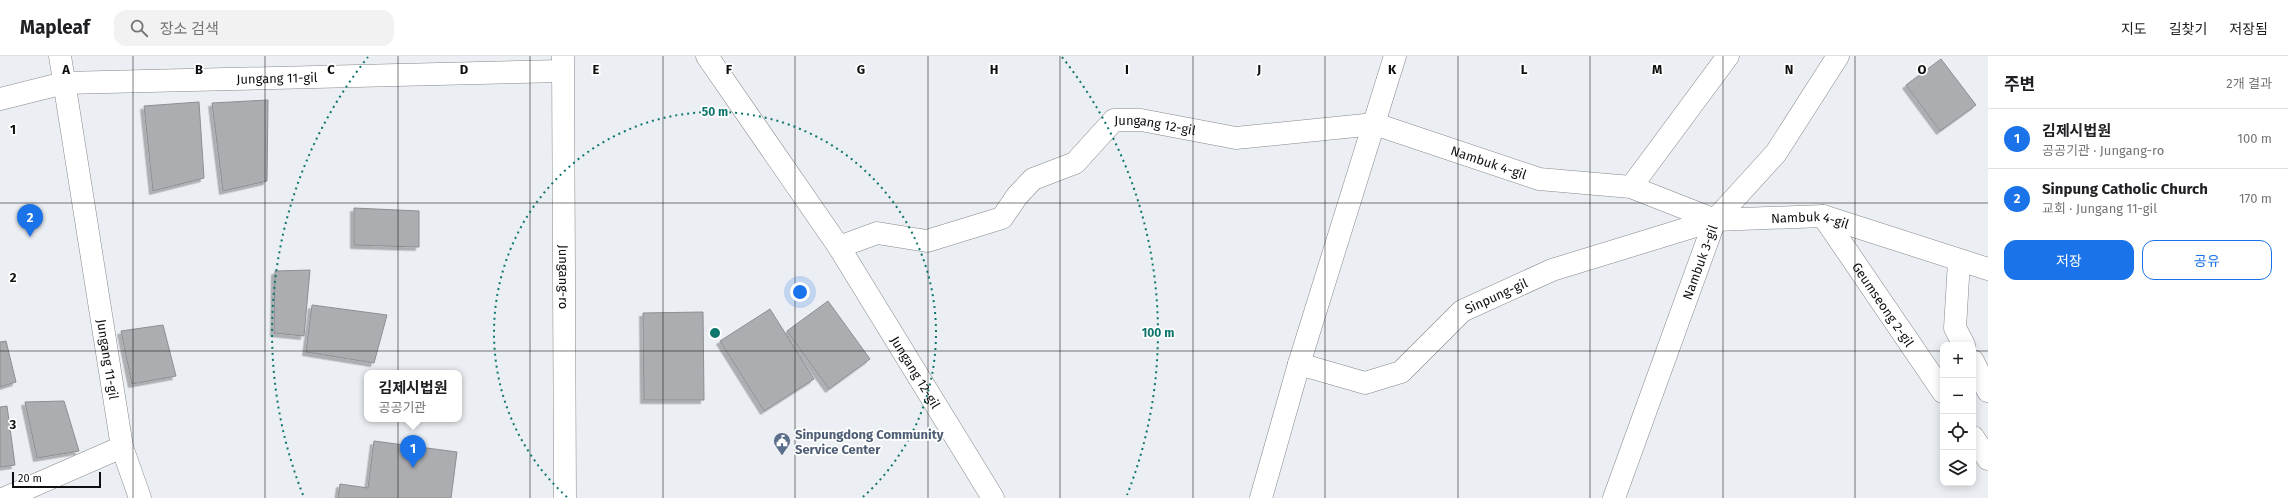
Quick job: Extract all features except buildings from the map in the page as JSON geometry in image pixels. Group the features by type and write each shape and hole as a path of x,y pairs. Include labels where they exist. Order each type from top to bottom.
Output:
{"street":[{"name":"Jungang 11-gil","path":"60,56 122,447 140,498"},
{"name":"Jungang 12-gil","path":"707,56 839,247 992,498"},
{"path":"1260,498 1299,364 1395,56"},
{"path":"1631,187 1728,56"},
{"name":"Nambuk 3-gil","path":"1614,498 1715,220 1776,153 1838,56"},
{"name":"Jungang 11-gil","path":"0,99 64,83 562,64"},
{"name":"Jungang-ro","path":"562,64 565,498"},
{"name":"Jungang 12-gil","path":"839,247 877,233 927,241 1002,218 1017,196 1033,179 1075,163 1114,120 1141,120 1236,138 1375,124"},
{"name":"Nambuk 4-gil","path":"1375,124 1539,179 1631,187 1715,220 1823,216 1988,269"},
{"name":"Geumseong 2-gil","path":"1823,216 1940,388"},
{"name":"Sinpung-gil","path":"1299,364 1365,384 1401,372 1462,311 1552,270 1715,220"},
{"path":"1959,260 1955,328 1962,342"},
{"path":"1976,367 1988,391"},
{"path":"1976,441 1988,459"},
{"path":"5,498 122,447"}],"place":[{"name":"Sinpung Catholic Church","path":"30,237"},
{"name":"Sinpungdong Community Service Center","path":"782,456"},
{"name":"김제시법원","path":"413,468"}]}
